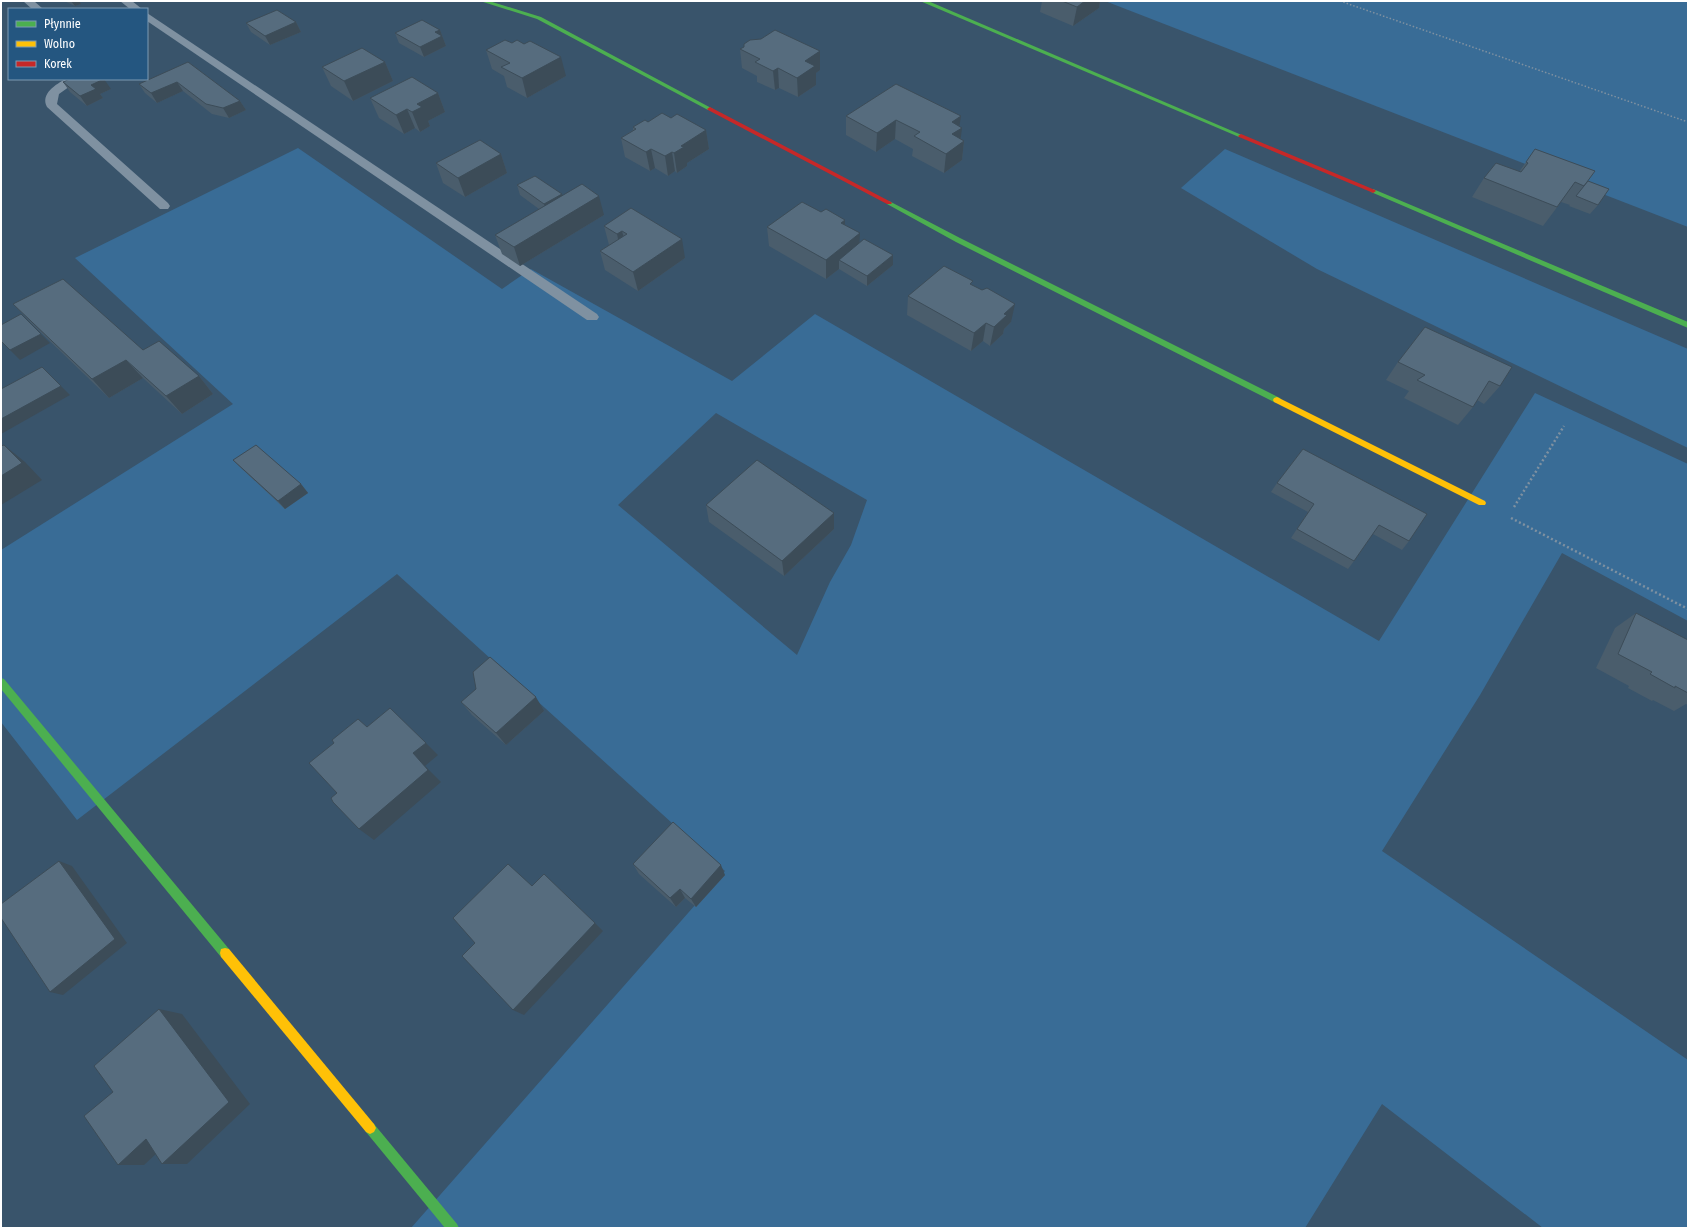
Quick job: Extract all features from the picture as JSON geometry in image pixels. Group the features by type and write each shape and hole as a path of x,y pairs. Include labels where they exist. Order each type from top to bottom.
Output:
{"street":[{"path":"483,1 540,18 958,240 1482,503"},
{"path":"923,1 1688,325"},
{"path":"1,682 453,1228"}],"lane":[{"path":"28,1 37,8"},
{"path":"125,1 136,8"},
{"path":"148,17 592,317"},
{"path":"72,80 53,92 50,97 51,105 164,206"}],"path":[{"path":"1340,1 1688,122"},
{"path":"1508,516 1564,426"},
{"path":"1482,503 1688,609"}],"shaded area":[{"path":"1105,1 1688,1 1688,227"},
{"path":"298,148 502,289 531,269 732,381 815,314 1379,641 1535,393 1688,464 1688,621 1562,553 1480,695 1382,851 1688,1060 1688,1228 1543,1228 1382,1104 1305,1228 411,1228 725,871 397,574 77,820 1,722 1,550 233,404 75,258","holes":["716,413 867,500 851,545 830,582 797,655 618,505"]},
{"path":"1225,149 1688,349 1688,448 1317,269 1181,188"}],"building":[{"path":"1062,1 1085,1 1077,7"},
{"path":"277,10 296,22 265,36 246,23"},
{"path":"422,20 440,30 435,32 442,36 420,47 395,33"},
{"path":"775,30 820,51 805,61 815,66 797,78 778,68 773,71 755,62 760,59 740,49 750,40 761,39"},
{"path":"505,40 512,43 517,40 524,44 530,41 561,57 522,78 501,67 510,63 486,50"},
{"path":"362,48 385,62 344,81 322,67"},
{"path":"188,62 240,101 223,108 206,104 177,82 151,93 139,84"},
{"path":"412,77 438,93 417,104 422,107 412,112 407,109 396,115 370,98"},
{"path":"68,80 102,80 91,85 96,89 80,96 63,82"},
{"path":"896,84 961,116 952,122 962,128 952,134 964,141 946,154 914,136 920,132 896,120 877,133 846,116"},
{"path":"662,113 671,118 677,114 706,130 681,146 684,147 665,156 651,149 646,152 621,138 636,129 633,127 645,120 648,122"},
{"path":"480,140 501,154 458,178 436,163"},
{"path":"1535,149 1595,171 1584,186 1575,182 1557,207 1484,178 1496,163 1521,172 1528,163 1526,162"},
{"path":"535,176 562,194 544,204 517,185"},
{"path":"1588,181 1609,189 1598,205 1576,196"},
{"path":"582,184 599,196 514,247 495,235"},
{"path":"802,202 821,212 826,209 845,220 841,223 860,233 826,260 767,227"},
{"path":"631,208 682,239 633,272 600,251 627,234 622,231 617,234 604,226"},
{"path":"864,239 893,255 867,276 839,260"},
{"path":"944,266 973,281 970,284 982,290 987,288 1015,304 1004,314 1007,315 994,327 986,323 974,333 908,296"},
{"path":"63,279 143,350 159,341 199,376 166,396 126,360 92,379 13,304"},
{"path":"21,314 41,334 10,350 1,341 1,325"},
{"path":"1425,327 1512,367 1500,386 1489,381 1473,407 1417,380 1425,375 1398,362"},
{"path":"42,367 61,386 1,419 1,389"},
{"path":"4,445 22,463 1,476 1,446"},
{"path":"256,445 301,484 278,501 233,460"},
{"path":"1303,449 1427,514 1409,541 1379,525 1354,561 1297,529 1314,504 1277,483"},
{"path":"757,460 834,513 782,561 706,505"},
{"path":"1636,613 1688,640 1688,693 1675,686 1675,688 1650,674 1652,672 1618,654"},
{"path":"490,657 536,697 496,733 461,702 476,689 473,672"},
{"path":"390,708 426,743 413,753 428,770 359,829 333,802 331,798 337,793 309,763 334,743 332,740 358,719 367,727"},
{"path":"673,822 721,865 691,899 680,889 670,898 633,864"},
{"path":"59,861 115,939 50,992 1,918 1,904"},
{"path":"508,864 532,886 544,874 595,923 513,1010 462,956 475,943 453,918"},
{"path":"159,1009 229,1102 162,1164 146,1139 118,1165 84,1116 113,1092 94,1066"}],"traffic: fast":[{"path":"483,1 539,18 710,109"},
{"path":"923,1 1241,136"},
{"path":"1373,191 1688,325"},
{"path":"889,203 958,240 1277,400"},
{"path":"1,682 225,953"},
{"path":"370,1128 453,1228"}],"traffic: slow":[{"path":"1277,400 1482,503"},
{"path":"225,953 370,1128"}],"traffic: jam":[{"path":"710,109 889,203"},
{"path":"1241,136 1373,191"}]}
